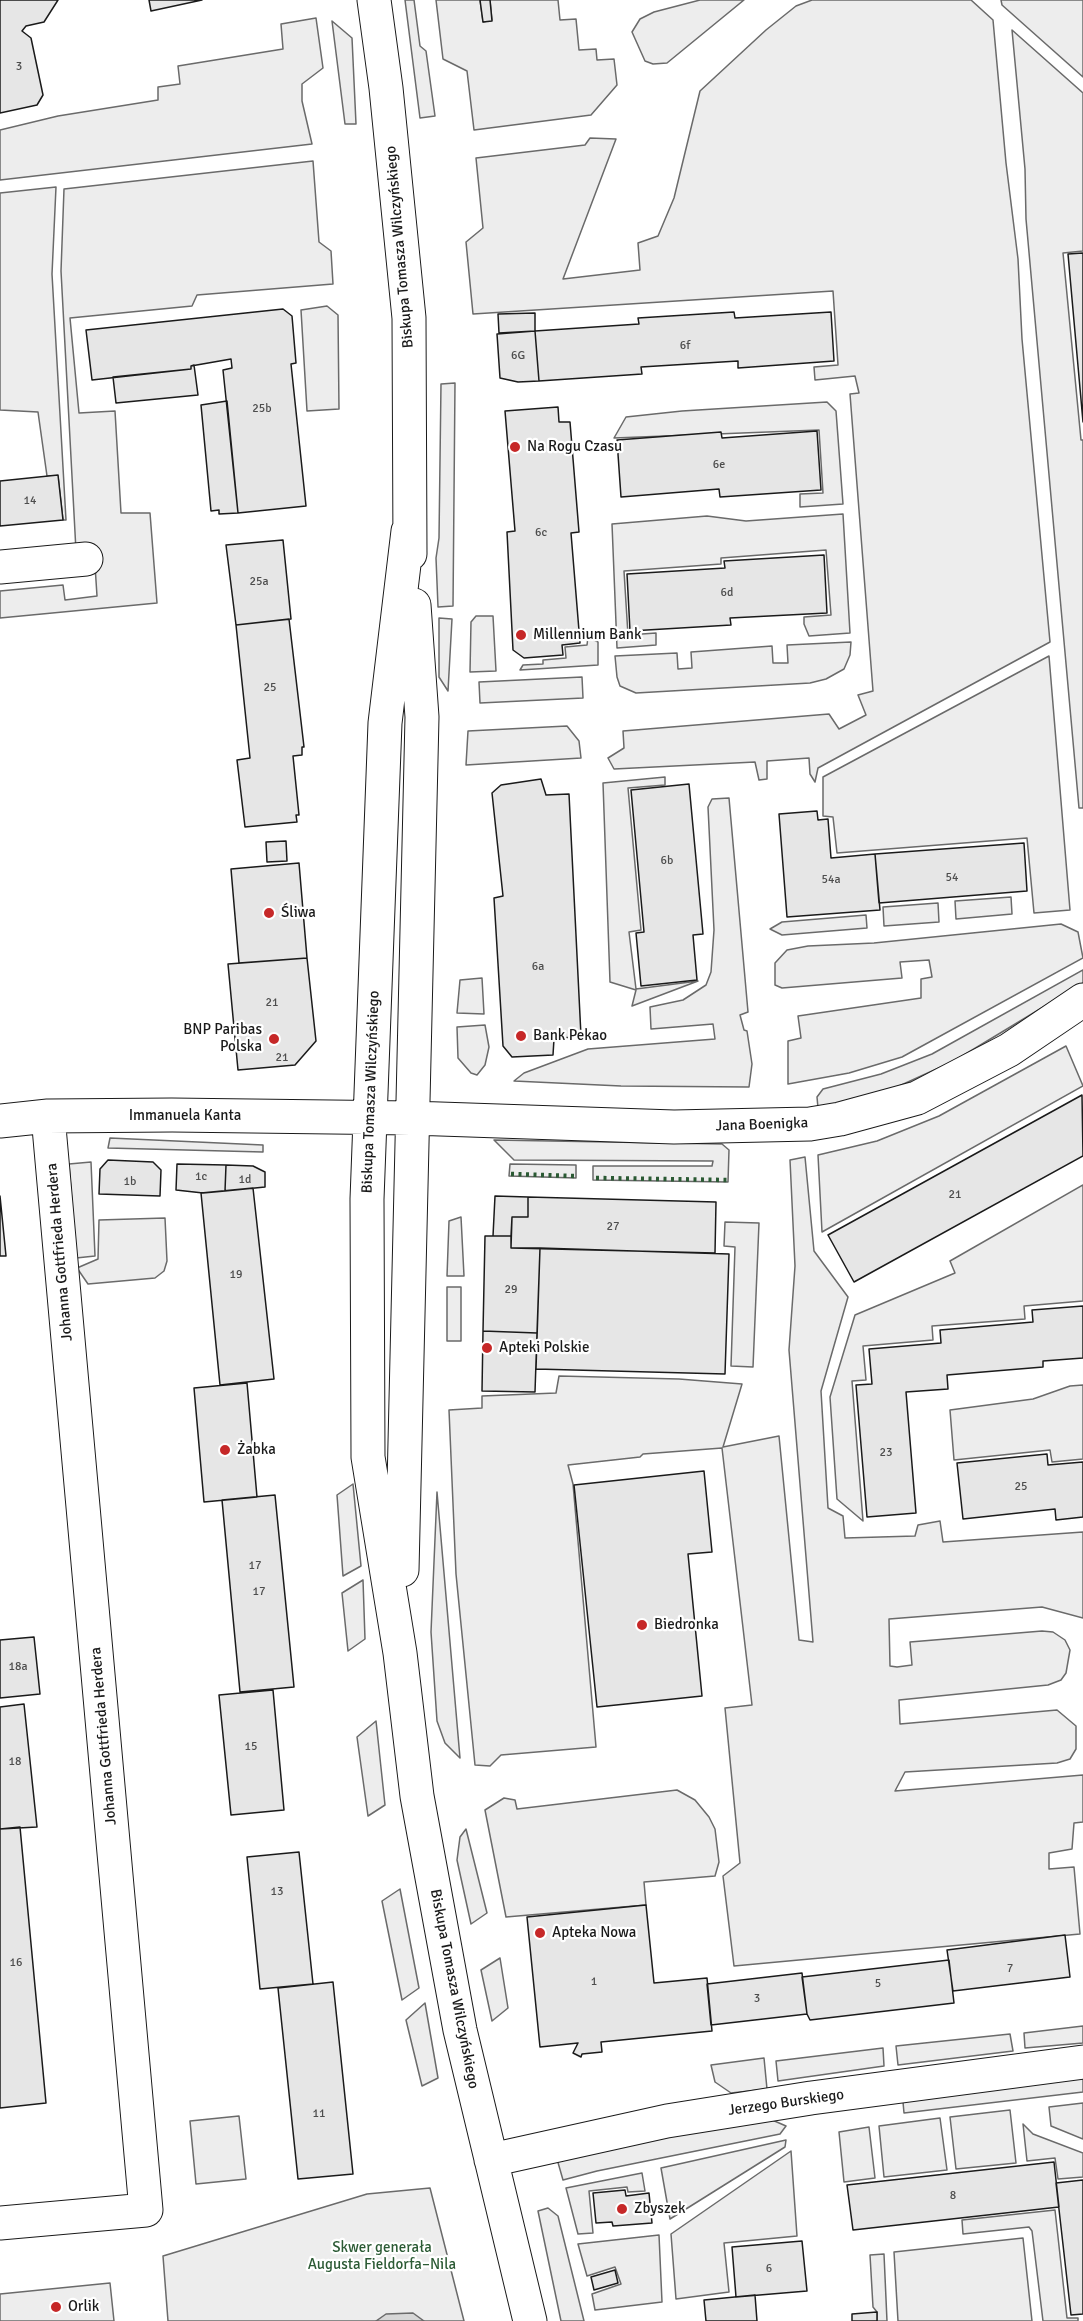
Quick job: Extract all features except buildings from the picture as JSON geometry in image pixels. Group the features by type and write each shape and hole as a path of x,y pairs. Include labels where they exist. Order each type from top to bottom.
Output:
{"street":[{"name":"Biskupa Tomasza Wilczyńskiego","path":"374,0 386,88 409,318 408,531 422,717 400,1653"},
{"name":"Biskupa Tomasza Wilczyńskiego","path":"408,531 385,723 368,1199 368,1457 400,1653 417,1796 460,2030 530,2321"},
{"path":"0,567 86,559"},
{"name":"Jana Boenigka","path":"370,1118 674,1127 773,1125 840,1119 918,1098 951,1082 1009,1050 1083,1000"},
{"name":"Immanuela Kanta","path":"0,1121 48,1116 370,1118"},
{"name":"Johanna Gottfrieda Herdera","path":"0,2223 146,2210 48,1116"},
{"name":"Jerzego Burskiego","path":"491,2160 667,2121 811,2098 1083,2062"}],"shaded area":[{"path":"405,0 414,0 420,46 426,51 435,116 420,118"},
{"path":"436,0 480,0 483,22 492,20 490,0 558,0 560,20 576,19 579,50 596,49 597,60 614,59 617,85 591,115 474,130 467,71 443,59"},
{"path":"700,0 744,0 667,63 653,64 645,61 632,32 640,19 654,12"},
{"path":"812,0 971,0 993,20 1006,163 1018,259 1022,339 1050,642 818,768 815,782 810,774 809,758 767,761 767,779 759,780 755,762 614,769 608,758 624,748 623,731 829,714 839,729 866,715 858,695 873,691 850,394 859,393 855,376 815,380 814,367 838,365 833,291 473,314 466,242 483,228 476,158 585,145 590,138 616,139 563,279 640,270 638,243 658,236 674,198 700,91 766,30 796,6"},
{"path":"1001,0 1083,0 1083,77 1002,5"},
{"path":"316,18 323,68 302,84 302,101 312,144 0,180 0,130 58,116 158,100 158,87 180,84 178,66 283,49 281,24"},
{"path":"332,21 352,38 356,124 345,124"},
{"path":"1012,30 1083,93 1083,251 1063,253 1081,440 1083,440 1083,808 1079,808 1026,219 1025,169"},
{"path":"313,161 319,242 331,251 333,284 197,295 192,306 70,318 79,413 115,411 121,513 150,513 157,603 0,618 0,591 63,585 65,600 97,596 94,550 76,551 61,271 64,189"},
{"path":"56,187 52,274 66,520 63,520 58,476 47,476 38,412 0,410 0,193"},
{"path":"327,306 338,315 339,409 307,411 301,310"},
{"path":"455,383 453,606 438,607 436,558 439,538 441,384"},
{"path":"827,402 836,411 843,504 800,507 800,494 823,493 819,430 614,438 626,417 682,411"},
{"path":"843,514 850,633 809,636 804,624 804,617 831,615 826,550 721,558 721,564 624,571 628,635 656,633 656,645 617,648 612,524 707,516 746,521"},
{"path":"476,616 493,616 496,671 470,672 471,622"},
{"path":"439,618 452,619 448,691 439,677"},
{"path":"588,637 598,642 598,665 520,670 523,665 543,664 543,660 566,658 565,647 587,645"},
{"path":"851,642 850,655 844,669 826,679 810,683 636,693 620,686 617,677 615,656 677,653 678,669 692,668 691,652 772,646 773,663 788,663 787,645"},
{"path":"1049,656 1070,910 1034,913 1027,838 837,853 833,817 823,816 823,777"},
{"path":"582,677 583,698 480,703 479,682"},
{"path":"567,726 579,741 581,758 466,765 468,731"},
{"path":"665,777 665,785 628,788 641,930 629,932 636,989 698,981 632,1006 636,990 610,982 603,783"},
{"path":"729,798 748,1012 740,1015 744,1030 747,1031 752,1064 749,1087 621,1086 514,1081 524,1073 588,1049 715,1039 713,1024 651,1029 650,1007 683,1000 706,985 711,972 714,930 708,807 712,799"},
{"path":"1011,897 1012,914 956,919 955,901"},
{"path":"938,903 939,922 884,926 883,907"},
{"path":"866,915 867,928 782,935 770,929 782,922"},
{"path":"1061,924 1078,932 1083,958 902,1057 849,1073 788,1084 788,1041 801,1038 798,1016 921,998 921,979 932,977 929,960 900,962 902,978 782,988 775,985 775,963 787,950 808,946 874,943"},
{"path":"1083,970 1083,983 954,1061 886,1092 818,1108 817,1097 823,1089 881,1074 932,1054"},
{"path":"482,978 484,1014 457,1013 460,980"},
{"path":"485,1025 489,1047 485,1065 477,1075 471,1073 458,1058 457,1027"},
{"path":"1066,1046 1083,1086 822,1232 818,1155 877,1141 939,1116"},
{"path":"110,1138 263,1145 263,1152 108,1148"},
{"path":"494,1140 722,1144 729,1150 728,1182 593,1180 593,1166 712,1166 713,1161 514,1160"},
{"path":"805,1157 814,1251 848,1297 821,1391 828,1508 843,1516 845,1538 915,1536 918,1525 940,1521 943,1542 1083,1532 1083,1618 1042,1607 889,1619 890,1666 897,1667 912,1665 910,1642 1042,1631 1053,1632 1065,1640 1070,1650 1066,1673 1061,1680 1048,1685 899,1700 900,1724 1057,1710 1076,1726 1076,1749 1070,1759 1057,1763 905,1772 895,1791 1083,1775 1083,1822 1074,1823 1072,1849 1049,1853 1049,1869 1074,1867 1080,1934 734,1966 723,1876 740,1863 725,1708 752,1705 722,1448 643,1454 640,1457 568,1465 573,1484 596,1747 501,1755 490,1766 475,1765 456,1574 449,1410 482,1408 482,1396 556,1393 559,1376 679,1379 742,1384 723,1447 779,1436 799,1640 813,1642 789,1350 795,1266 790,1160"},
{"path":"91,1162 95,1256 76,1258 69,1164"},
{"path":"510,1164 576,1165 576,1178 509,1176"},
{"path":"1083,1185 1083,1301 1024,1306 1025,1319 932,1326 933,1340 863,1346 866,1380 852,1381 863,1521 837,1499 830,1397 855,1315 955,1273 950,1261"},
{"path":"461,1217 464,1276 447,1276 449,1221"},
{"path":"165,1218 167,1261 164,1271 155,1278 88,1284 77,1268 98,1259 99,1220"},
{"path":"725,1222 759,1223 753,1367 731,1366 735,1247 724,1246"},
{"path":"447,1287 461,1287 461,1341 447,1341"},
{"path":"1083,1385 1083,1459 1052,1462 1050,1450 954,1460 950,1410 1033,1399 1070,1386"},
{"path":"353,1484 361,1566 343,1576 337,1495"},
{"path":"437,1492 460,1758 445,1743 437,1721 431,1632"},
{"path":"363,1580 365,1639 348,1651 342,1593"},
{"path":"376,1721 385,1805 368,1816 357,1737"},
{"path":"677,1790 695,1800 709,1817 715,1829 719,1862 715,1876 644,1882 646,1905 506,1917 485,1810 504,1798 515,1800 517,1809"},
{"path":"466,1829 487,1913 471,1924 457,1860 460,1837"},
{"path":"400,1889 419,1988 402,2000 382,1901"},
{"path":"500,1958 508,2008 492,2021 481,1970"},
{"path":"425,2003 438,2078 422,2086 406,2020"},
{"path":"1083,2026 1083,2043 1025,2048 1024,2033"},
{"path":"1010,2034 1013,2051 898,2065 896,2046"},
{"path":"883,2048 884,2066 778,2081 776,2061"},
{"path":"764,2058 767,2089 731,2093 715,2082 711,2065"},
{"path":"1083,2069 1083,2092 904,2113 902,2091"},
{"path":"1083,2103 1083,2139 1051,2126 1049,2107"},
{"path":"1010,2110 1016,2163 956,2169 950,2117"},
{"path":"239,2116 246,2179 196,2184 190,2121"},
{"path":"763,2116 786,2126 780,2134 563,2180 557,2159"},
{"path":"940,2118 947,2170 884,2177 879,2126"},
{"path":"1023,2124 1033,2134 1083,2153 1083,2177 1058,2179 1055,2158 1027,2161"},
{"path":"869,2127 875,2178 844,2182 839,2132"},
{"path":"786,2140 785,2147 670,2219 661,2168"},
{"path":"791,2151 797,2236 724,2243 729,2292 676,2299 671,2234"},
{"path":"642,2173 645,2191 628,2192 627,2187 589,2191 593,2233 578,2234 566,2188"},
{"name":"Skwer generała Augusta Fieldorfa–Nila","path":"430,2188 464,2321 168,2321 163,2256 367,2194"},
{"path":"548,2208 558,2216 584,2321 561,2321 538,2211"},
{"path":"1055,2210 1067,2318 1078,2318 1078,2321 1043,2321 1032,2231 1029,2227 963,2234 962,2220"},
{"path":"659,2235 662,2302 595,2310 592,2294 621,2284 615,2267 587,2276 578,2244"},
{"path":"1023,2238 1032,2321 898,2321 894,2252"},
{"path":"884,2254 887,2321 877,2321 877,2312 873,2307 870,2255"},
{"name":"Orlik","path":"110,2283 114,2321 0,2321 0,2294"},
{"path":"413,2313 424,2321 376,2321 386,2314"}],"hedge":[{"path":"511,1174 575,1176"},
{"path":"596,1178 727,1180"}],"place":[{"name":"Na Rogu Czasu","path":"515,447"},
{"name":"Millennium Bank","path":"521,635"},
{"name":"Śliwa","path":"269,913"},
{"name":"Bank Pekao","path":"521,1036"},
{"name":"BNP Paribas Polska","path":"274,1039"},
{"name":"Apteki Polskie","path":"487,1348"},
{"name":"Żabka","path":"225,1450"},
{"name":"Biedronka","path":"642,1625"},
{"name":"Apteka Nowa","path":"540,1933"},
{"name":"Zbyszek","path":"622,2209"},
{"name":"Orlik","path":"56,2307"}]}
